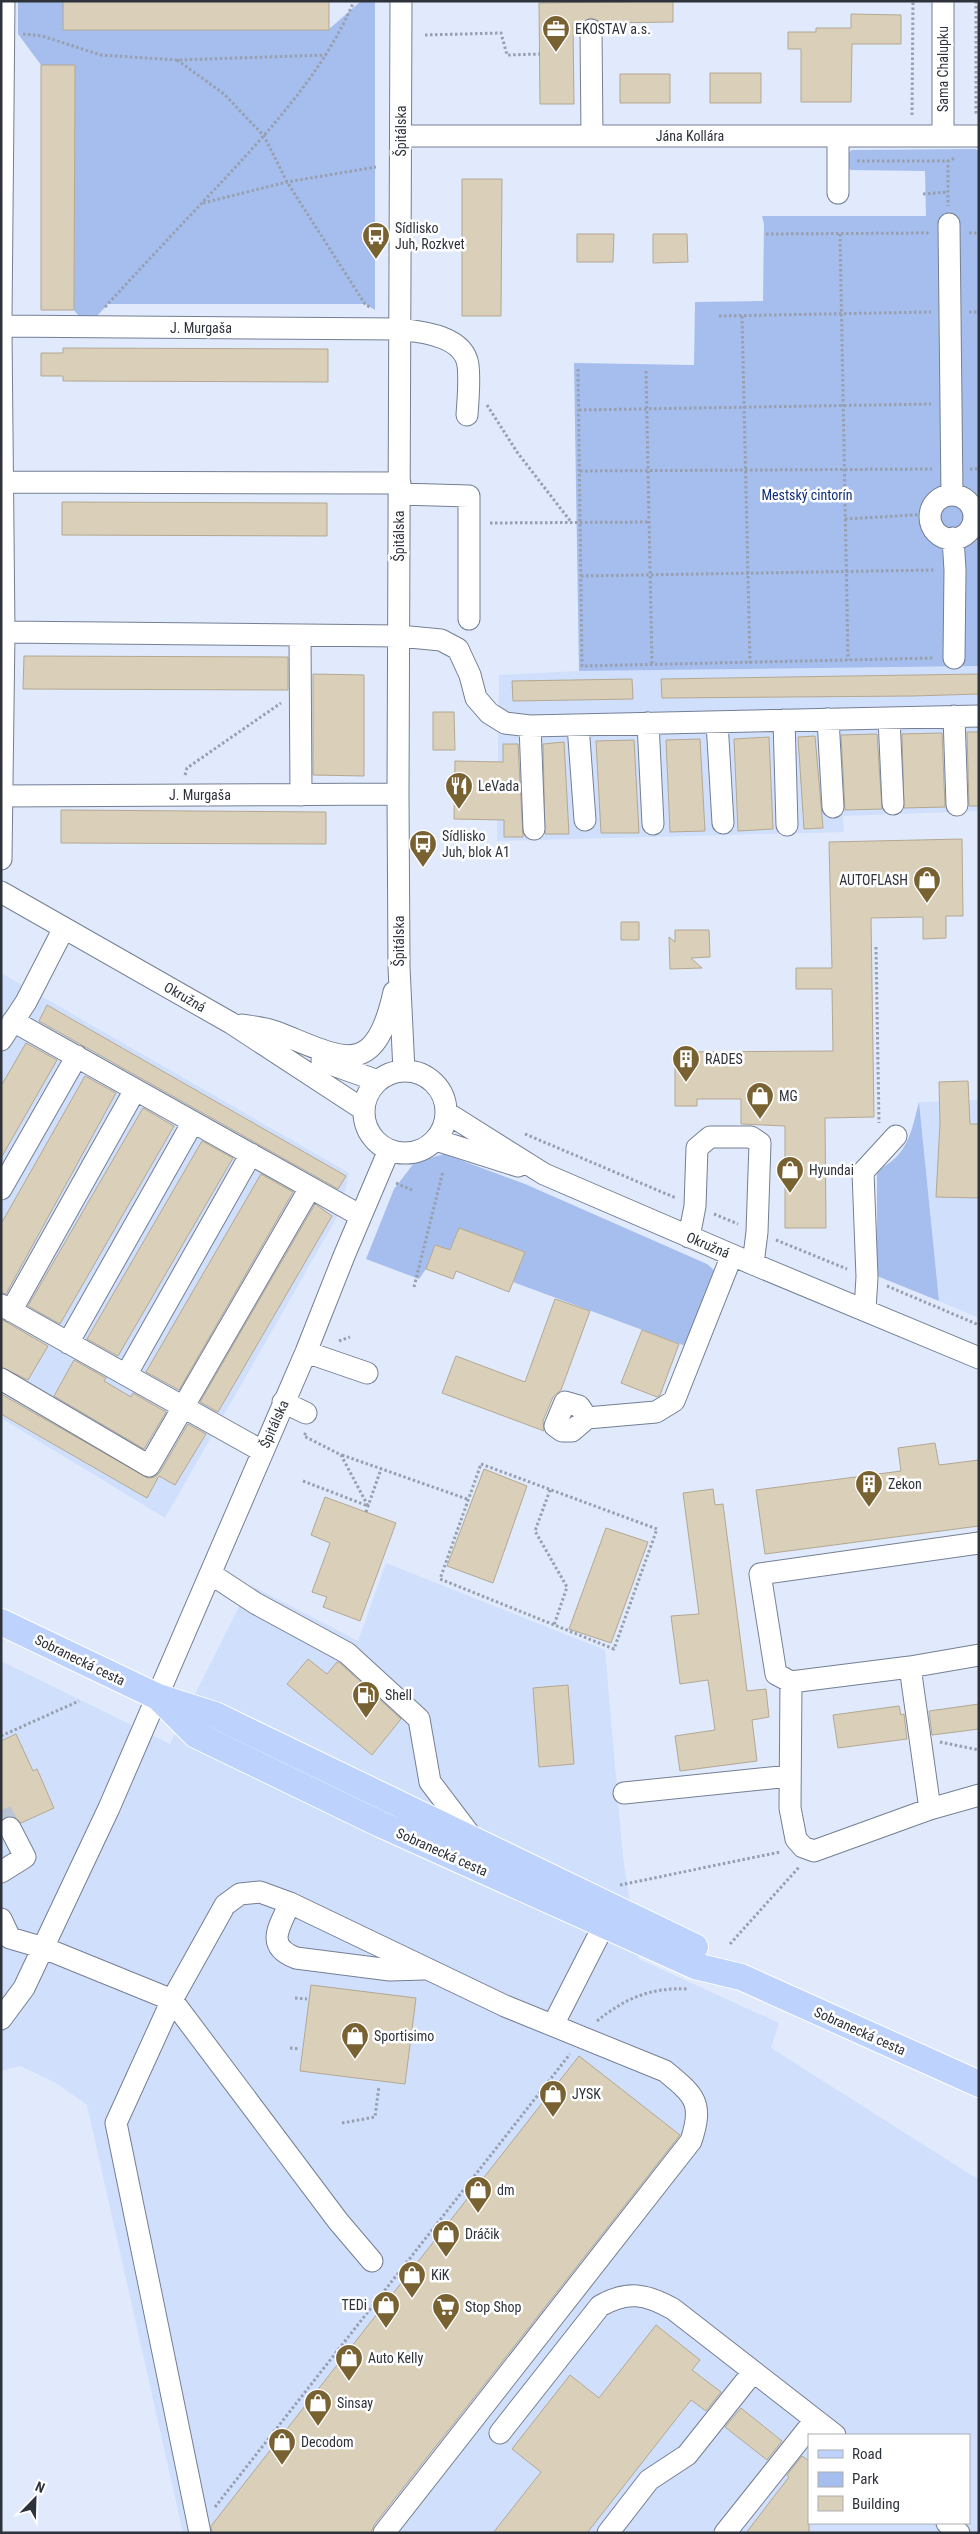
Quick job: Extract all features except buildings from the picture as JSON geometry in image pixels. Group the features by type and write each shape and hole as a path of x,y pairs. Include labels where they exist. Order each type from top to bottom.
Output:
{"main road":[{"name":"Sobranecká cesta","path":"1,1622 158,1697 215,1715 707,1952 741,1977"},
{"name":"Sobranecká cesta","path":"158,1697 196,1735 380,1824 695,1966 741,1977 979,2084"}],"street":[{"path":"1,319 4,1"},
{"name":"Špitálska","path":"401,1 398,794 399,967 404,1071"},
{"name":"Sama Chalupku","path":"943,1 946,136"},
{"path":"591,30 592,136"},
{"name":"Jána Kollára","path":"401,136 977,136"},
{"path":"838,136 838,193"},
{"path":"949,229 952,495"},
{"name":"J. Murgaša","path":"1,326 400,329 441,337 456,345 468,363 468,408"},
{"path":"1,332 4,632 1,859"},
{"path":"3,482 400,489 469,496 469,619"},
{"path":"952,495 962,497 970,504 976,514 973,524 967,533 947,538 938,534 932,525 930,514 934,504 942,497 952,495"},
{"path":"953,538 955,570 954,658"},
{"path":"4,632 399,636 441,640 458,649 470,675 476,698 489,713 505,723 530,726 979,716"},
{"path":"300,635 300,795"},
{"path":"954,716 958,805"},
{"path":"889,718 893,804"},
{"path":"828,719 833,807"},
{"path":"784,720 787,825"},
{"path":"717,722 723,822"},
{"path":"648,723 653,824"},
{"path":"578,725 585,820"},
{"path":"530,726 534,829"},
{"name":"J. Murgaša","path":"1,796 398,794"},
{"name":"Okružná","path":"1,892 231,1023 364,1110"},
{"path":"1,1040 26,1002 64,928"},
{"path":"231,1023 274,1031 336,1056 359,1054 372,1046 382,1030 392,1000 399,967"},
{"path":"13,1021 361,1216"},
{"path":"231,1023 358,1076 378,1081"},
{"path":"1,1189 77,1056"},
{"path":"404,1071 421,1074 436,1084 442,1094 447,1113 444,1129 436,1140 426,1148 402,1153 389,1150 378,1143 370,1133 364,1110 372,1088 378,1081 386,1076 404,1071"},
{"path":"135,1090 6,1308 262,1451"},
{"name":"Okružná","path":"447,1113 544,1174 752,1264 979,1358"},
{"path":"68,1343 194,1122"},
{"path":"865,1310 867,1277 863,1172 896,1136"},
{"path":"689,1237 695,1206 697,1148 710,1137 751,1137 760,1143 757,1232 752,1264"},
{"path":"436,1140 544,1174"},
{"name":"Špitálska","path":"1,2019 24,1988 44,1948 158,1697 306,1352 389,1150"},
{"path":"126,1375 251,1154"},
{"path":"1,1379 149,1466 310,1188"},
{"path":"587,1418 656,1412 674,1401 732,1255"},
{"path":"306,1352 367,1373"},
{"path":"284,1402 306,1421"},
{"path":"979,1544 760,1574 776,1674 791,1682 910,1667 979,1655"},
{"path":"211,1574 255,1603 347,1653 419,1719 430,1782 474,1840"},
{"path":"910,1667 930,1809"},
{"path":"791,1682 790,1808 796,1839 808,1849 930,1809 979,1796"},
{"path":"624,1794 790,1776"},
{"path":"380,1824 407,1808 430,1782"},
{"path":"1,1872 25,1857 10,1828"},
{"path":"200,2530 116,2122 172,2000 224,1905 240,1894 260,1892 290,1903 505,2006 665,2071 682,2085 695,2101 698,2120 691,2141 384,2533"},
{"path":"290,1903 278,1931 277,1945 284,1953 296,1958 390,1970 427,1968"},
{"path":"1,1919 10,1938 44,1948 172,2000 338,2221 372,2261"},
{"path":"553,2025 604,1925"},
{"path":"500,2433 600,2306 615,2298 635,2295 654,2299 673,2309 834,2434"},
{"path":"608,2533 649,2480 687,2455 753,2372"},
{"path":"726,2533 815,2420"},
{"path":"948,2524 959,2533"}],"path":[{"path":"87,327 264,136 341,34 354,1"},
{"path":"912,116 913,1"},
{"path":"838,160 948,161 975,149 977,136 976,1"},
{"path":"425,35 501,33 507,55 540,54"},
{"path":"18,34 42,36 101,55 177,60 327,55"},
{"path":"177,60 224,94 264,136 287,182 365,304 376,310"},
{"path":"946,136 949,229"},
{"path":"201,203 287,182 376,167"},
{"path":"923,194 948,192"},
{"path":"766,234 840,234 949,229 979,233"},
{"path":"840,234 848,660"},
{"path":"720,316 979,312"},
{"path":"742,316 750,662"},
{"path":"578,369 582,666 954,658"},
{"path":"646,371 652,665"},
{"path":"579,410 952,404"},
{"path":"468,408 490,406 517,452 571,522"},
{"path":"580,471 979,469"},
{"path":"845,519 930,514"},
{"path":"469,523 650,522"},
{"path":"581,576 955,570"},
{"path":"182,795 187,768 300,690"},
{"path":"876,947 879,1154"},
{"path":"414,1287 443,1171"},
{"path":"396,1182 412,1190"},
{"path":"306,1421 304,1436 341,1455 468,1499"},
{"path":"341,1455 368,1506"},
{"path":"481,1464 657,1529 614,1649 440,1579 468,1499 481,1464"},
{"path":"366,1512 381,1469"},
{"path":"303,1481 368,1506"},
{"path":"550,1490 535,1532 567,1587 554,1625"},
{"path":"1,1736 79,1701"},
{"path":"921,1742 938,1742 979,1750"},
{"path":"613,1886 808,1849"},
{"path":"730,1944 808,1849"},
{"path":"595,2023 615,2007 639,1994 668,1988 691,1989"},
{"path":"295,1998 307,1999"},
{"path":"200,2530 576,2046"},
{"path":"290,2048 300,2049"},
{"path":"342,2124 375,2117 379,2086"}],"shaded area":[{"path":"979,666 979,811 843,816 844,832 497,841 499,675 579,671"},
{"path":"1,973 349,1173 341,1210 165,1518 1,1418"},
{"path":"979,1100 979,1318 939,1301 919,1102"},
{"path":"386,1563 605,1650 623,1857 639,1959 779,2023 771,2048 979,2180 979,2533 183,2533 87,2105 56,2083 20,2066 1,2071 1,1661 170,1744 250,1585 358,1641"}],"green space":[{"path":"18,1 63,1 63,30 328,30 361,1 375,1 375,310 365,304 108,304 87,327 74,310 75,65 41,65 18,34"},
{"name":"Mestský cintorín","path":"975,149 979,151 979,666 579,671 574,363 694,365 695,302 763,301 764,224 762,216 926,216 925,171 851,170 838,160 852,150"},
{"path":"919,1102 939,1301 877,1276 877,1174 896,1158 906,1143"},
{"path":"444,1154 525,1184 707,1264 715,1271 692,1346 683,1345 513,1282 524,1252 459,1228 450,1250 435,1245 426,1269 419,1279 366,1259 394,1189 414,1163"}],"tunnel":[{"path":"1,1811 10,1828"}],"place":[{"name":"EKOSTAV a.s.","path":"556,53"},
{"name":"Sídlisko Juh, Rozkvet","path":"376,260"},
{"name":"LeVada","path":"459,810"},
{"name":"Sídlisko Juh, blok A1","path":"423,868"},
{"name":"AUTOFLASH","path":"927,904"},
{"name":"RADES","path":"686,1083"},
{"name":"MG","path":"760,1120"},
{"name":"Hyundai","path":"790,1194"},
{"name":"Zekon","path":"869,1508"},
{"name":"Shell","path":"366,1719"},
{"name":"Sportisimo","path":"355,2060"},
{"name":"JYSK","path":"553,2118"},
{"name":"dm","path":"478,2214"},
{"name":"Dráčik","path":"446,2258"},
{"name":"KiK","path":"412,2299"},
{"name":"TEDi","path":"386,2329"},
{"name":"Stop Shop","path":"446,2331"},
{"name":"Auto Kelly","path":"349,2382"},
{"name":"Sinsay","path":"318,2427"},
{"name":"Decodom","path":"282,2466"}]}
